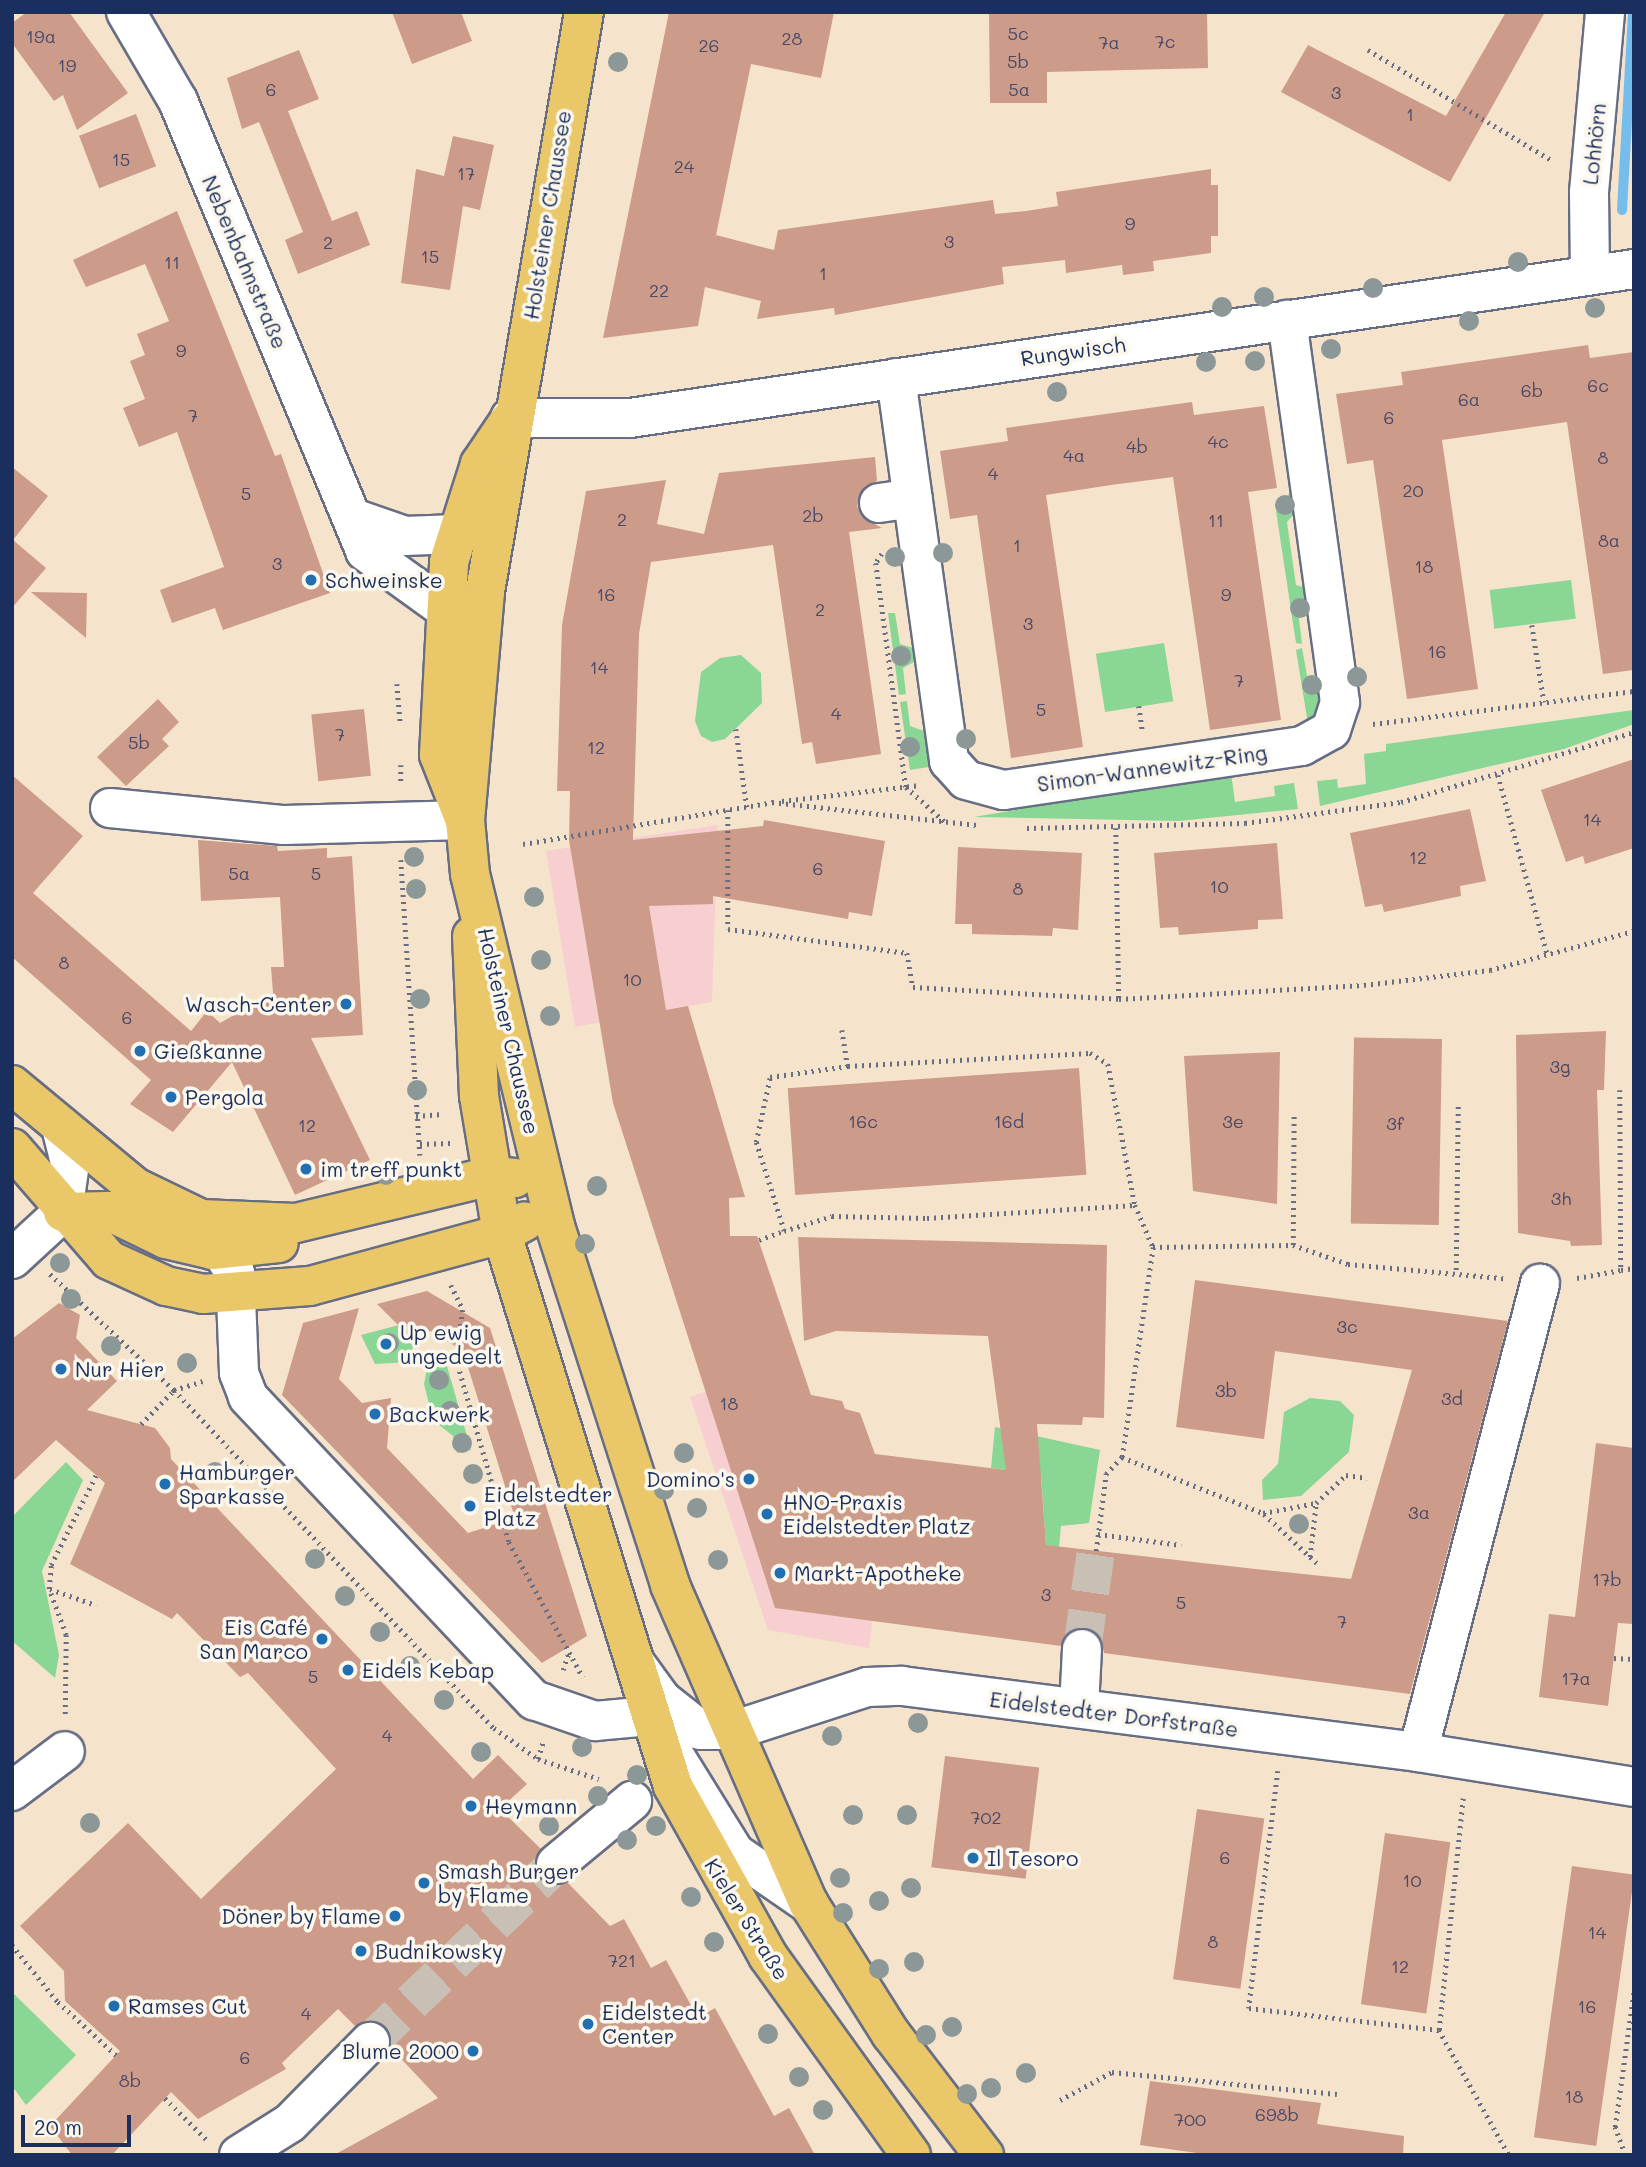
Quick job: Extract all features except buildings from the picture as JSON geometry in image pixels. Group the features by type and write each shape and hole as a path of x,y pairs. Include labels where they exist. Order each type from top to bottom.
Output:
{"main road":[{"name":"Holsteiner Chaussee","path":"492,1176 475,1051 470,874 465,820 482,615 510,418 584,12"},
{"name":"Holsteiner Chaussee","path":"465,820 439,755 444,608 456,534 480,464 510,418"},
{"name":"Holsteiner Chaussee","path":"470,874 516,1045 545,1189"},
{"path":"12,1084 135,1187 201,1219 279,1225 356,1211 492,1176 545,1189"},
{"path":"12,1147 63,1212 123,1268 186,1291 241,1296 310,1286 502,1234 526,1220 545,1189"},
{"path":"492,1176 502,1234 632,1657"},
{"path":"545,1189 644,1516 809,1904 891,2034 984,2155"},
{"path":"63,1212 108,1211 166,1239 224,1252 304,1236 356,1211"},
{"name":"Kieler Straße","path":"632,1657 673,1786 709,1859 768,1956 911,2155"}],"street":[{"name":"Nebenbahnstraße","path":"126,12 178,102 353,518 379,566 444,608"},
{"name":"Lohhörn","path":"1590,275 1588,192 1605,12"},
{"name":"Rungwisch","path":"510,418 630,418 1634,269"},
{"path":"1287,320 1338,691 1331,730"},
{"path":"896,378 896,500 949,761 966,780"},
{"path":"353,518 405,536 456,534"},
{"name":"Simon-Wannewitz-Ring","path":"966,780 1004,790 1302,746 1331,730"},
{"path":"110,808 284,825 465,820"},
{"path":"28,1264 63,1212 70,1163 61,1126"},
{"path":"201,1219 224,1252 241,1296 239,1373 248,1397 457,1626 534,1700 595,1721 650,1716 735,1853 809,1904"},
{"path":"1418,1752 1540,1284"},
{"path":"1079,1709 1082,1649"},
{"name":"Eidelstedter Dorfstraße","path":"632,1657 691,1727 735,1730 867,1688 1079,1709 1418,1752 1634,1787"},
{"path":"12,1791 65,1738"},
{"path":"556,1864 632,1801"},
{"path":"225,2150 289,2123 370,2042"}],"path":[{"path":"1368,50 1566,169"},
{"path":"1532,625 1544,702"},
{"path":"397,684 401,734"},
{"path":"1331,730 1634,691"},
{"path":"1139,706 1144,737"},
{"path":"736,729 747,807"},
{"path":"1014,828 1116,828 1310,816 1401,802 1634,732"},
{"path":"401,759 401,821 416,1116 421,1165"},
{"path":"1498,775 1547,953"},
{"path":"523,844 772,802 966,780"},
{"path":"772,802 987,826"},
{"path":"728,810 728,929 907,953 913,986 1119,999 1364,985 1490,970 1634,931"},
{"path":"1116,828 1119,999"},
{"path":"842,1030 848,1066"},
{"path":"784,1231 756,1142 770,1077 848,1066 1090,1053 1108,1064 1135,1205 1153,1247 1122,1457 1105,1474 1096,1551"},
{"path":"1620,1090 1621,1270"},
{"path":"1456,1270 1458,1103"},
{"path":"1293,1245 1294,1113"},
{"path":"416,1116 451,1114"},
{"path":"420,1144 444,1143"},
{"path":"412,1165 420,1157"},
{"path":"759,1240 832,1216 927,1218 1135,1205"},
{"path":"1153,1247 1293,1245 1348,1264 1456,1270 1540,1284 1634,1268"},
{"path":"28,1264 174,1390 494,1728 528,1754 590,1775 632,1801"},
{"path":"446,1278 463,1310 456,1358 509,1542 590,1689"},
{"path":"141,1424 174,1390"},
{"path":"1122,1457 1263,1513 1317,1563"},
{"path":"65,1738 66,1635 49,1589 51,1565 96,1475"},
{"path":"1263,1513 1316,1503 1346,1475 1367,1478"},
{"path":"1310,1557 1316,1503"},
{"path":"1098,1534 1181,1545"},
{"path":"49,1589 96,1605"},
{"path":"559,1682 569,1650"},
{"path":"1614,1658 1634,1659"},
{"path":"1282,1735 1249,2008 1438,2030"},
{"path":"1467,1759 1438,2030 1509,2155"},
{"path":"12,1945 58,2002 116,2055"},
{"path":"1625,2155 1615,2127 1634,1990"},
{"path":"1060,2100 1112,2072 1338,2094"},
{"path":"165,2098 225,2150"}],"shaded area":[{"path":"718,825 712,1002 575,1027 546,851"},
{"path":"791,1362 804,1394 842,1401 884,1527 869,1648 768,1630 690,1397"}],"green space":[{"path":"1298,482 1300,507 1287,522 1296,585 1309,589 1311,604 1298,610 1302,644 1296,643 1276,511"},
{"path":"1571,580 1576,619 1494,629 1490,590"},
{"path":"888,613 895,613 900,644 913,648 914,662 903,668 906,694 899,695"},
{"path":"1164,643 1173,701 1105,712 1096,654"},
{"path":"1302,648 1308,681 1322,680 1324,693 1317,720 1308,724 1296,650"},
{"path":"741,655 761,673 762,703 725,739 712,742 701,736 695,721 701,672 720,658"},
{"path":"907,701 910,726 924,731 929,767 910,770 900,702"},
{"path":"1634,710 1634,724 1564,749 1320,806 1317,781 1337,779 1338,788 1366,784 1364,754 1386,751 1386,744"},
{"path":"1231,773 1235,802 1275,796 1274,786 1294,783 1298,809 1179,821 974,817"},
{"path":"399,1325 415,1341 408,1362 375,1364 361,1335"},
{"path":"445,1359 471,1450 457,1453 453,1436 433,1420 424,1384 428,1364"},
{"path":"1310,1398 1340,1401 1354,1415 1349,1452 1301,1496 1263,1500 1262,1480 1278,1464 1284,1412"},
{"path":"995,1427 1100,1450 1089,1523 1061,1526 1059,1547 1046,1545 1041,1475 991,1468"},
{"path":"66,1462 83,1480 42,1571 59,1655 55,1678 12,1641 12,1517"},
{"path":"12,1992 76,2055 26,2105 12,2086"}],"waterway":[{"path":"1622,210 1633,12"}],"tunnel":[{"path":"1082,1649 1096,1551"},
{"path":"370,2042 556,1864"}],"place":[{"name":"Schweinske","path":"311,580"},
{"name":"Wasch-Center","path":"346,1004"},
{"name":"Gießkanne","path":"140,1051"},
{"name":"Pergola","path":"171,1097"},
{"name":"im treff punkt","path":"306,1169"},
{"name":"Up ewig ungedeelt","path":"386,1344"},
{"name":"Nur Hier","path":"61,1369"},
{"name":"Backwerk","path":"375,1414"},
{"name":"Domino's","path":"749,1479"},
{"name":"Hamburger Sparkasse","path":"165,1484"},
{"name":"Eidelstedter Platz","path":"470,1506"},
{"name":"HNO-Praxis Eidelstedter Platz","path":"767,1514"},
{"name":"Markt-Apotheke","path":"780,1573"},
{"name":"Eis Café San Marco","path":"322,1639"},
{"name":"Eidels Kebap","path":"348,1670"},
{"name":"Heymann","path":"471,1806"},
{"name":"Il Tesoro","path":"973,1858"},
{"name":"Smash Burger by Flame","path":"424,1883"},
{"name":"Döner by Flame","path":"395,1916"},
{"name":"Budnikowsky","path":"361,1951"},
{"name":"Ramses Cut","path":"114,2006"},
{"name":"Eidelstedt Center","path":"588,2024"},
{"name":"Blume 2000","path":"473,2051"}]}
